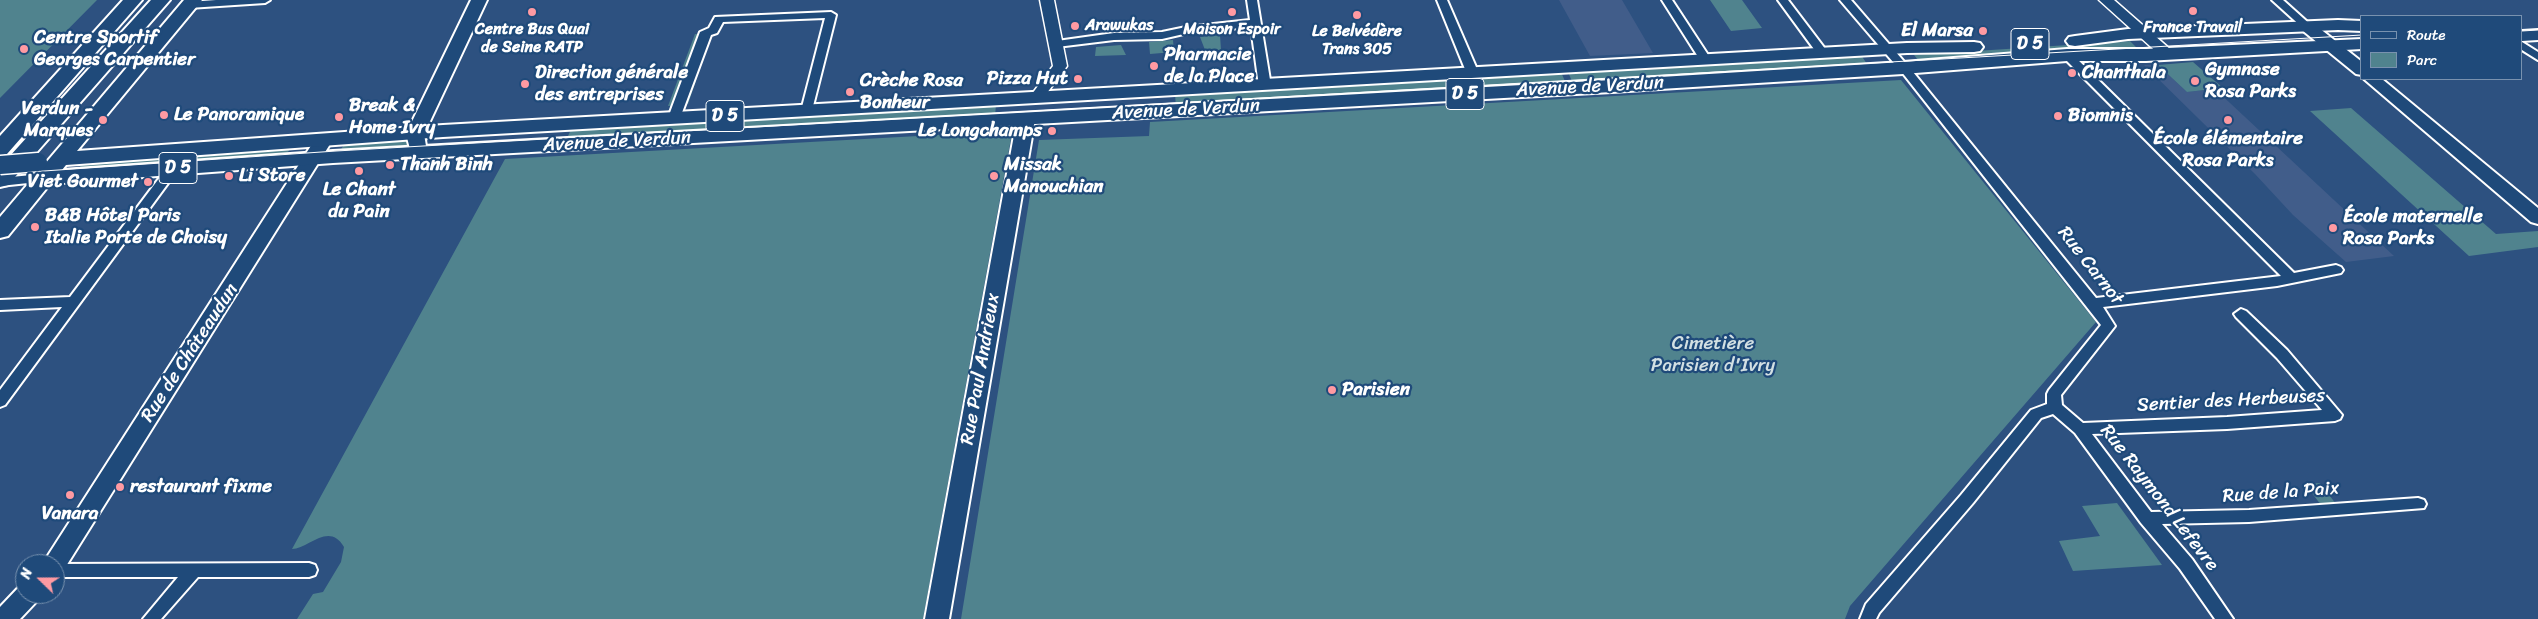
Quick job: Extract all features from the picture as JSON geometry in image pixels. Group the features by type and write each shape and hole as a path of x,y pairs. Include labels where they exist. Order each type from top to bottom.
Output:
{"highway":[{"path":"0,149 133,0"},
{"path":"0,181 160,0"}],"main road":[{"path":"416,143 479,0"},
{"path":"0,231 42,170 191,3"},
{"path":"2523,23 2538,22"},
{"name":"D 5","path":"2308,27 2360,26"},
{"path":"2308,27 2360,68"},
{"name":"Avenue de Verdun","path":"42,170 172,168 313,158 416,143 674,118 807,111 1042,90 1264,86 1888,50 2000,46 2145,34 2308,27"},
{"path":"2523,36 2538,35"},
{"name":"Avenue de Verdun","path":"42,170 323,141 416,143 1026,119 1903,68 2067,55 2166,53 2360,44"},
{"path":"2373,80 2538,218"},
{"path":"1026,119 1042,90"},
{"name":"Rue Paul Andrieux","path":"937,619 1026,119"},
{"name":"Rue de Châteaudun","path":"61,554 323,141"},
{"path":"0,166 42,170"},
{"path":"4,619 18,604"}],"street":[{"path":"191,3 265,0"},
{"path":"1042,90 1060,66 1047,0"},
{"path":"1252,0 1264,86"},
{"path":"1442,0 1473,74"},
{"path":"1667,0 1706,61"},
{"path":"1783,0 1823,54"},
{"name":"Rue Carnot","path":"1845,0 1903,68 2093,303 2108,326 2054,394 2055,407"},
{"path":"2106,0 2166,53"},
{"path":"2276,0 2308,27"},
{"path":"674,118 706,32 713,30 718,19 831,14 807,111"},
{"path":"1057,44 1124,36 1135,38 1177,34 1186,30 1256,24"},
{"path":"2523,46 2538,57"},
{"path":"2067,55 2291,278"},
{"path":"0,401 172,168"},
{"path":"0,181 42,170"},
{"path":"2093,303 2291,278 2336,270"},
{"path":"0,305 74,302"},
{"name":"Sentier des Herbeuses","path":"2080,429 2227,423 2335,415 2282,354 2241,314"},
{"path":"1868,619 1872,609 1967,499 2036,414 2055,407"},
{"name":"Rue Raymond Lefevre","path":"2055,407 2080,429 2186,564 2225,619"},
{"name":"Rue de la Paix","path":"2148,518 2239,516 2418,504"},
{"path":"65,570 309,570"},
{"path":"150,619 193,571"}],"shaded area":[{"path":"1559,0 1622,0 1653,53 1590,56"},
{"path":"2144,65 2158,65 2187,92 2215,89 2394,256 2346,262 2293,215 2255,174"}],"green space":[{"name":"Centre Sportif Georges Carpentier","path":"0,0 97,0 0,98"},
{"path":"1710,0 1742,0 1762,28 1731,31"},
{"path":"695,34 712,34 688,104 668,106"},
{"path":"1220,35 1221,50 1205,50 1200,37"},
{"path":"1173,40 1174,52 1150,54 1149,42"},
{"path":"2130,41 2136,47 1919,61 1914,55"},
{"path":"1121,45 1126,55 1095,56 1096,47"},
{"path":"1861,55 1869,67 1574,86 1568,72"},
{"name":"Gymnase Rosa Parks","path":"2193,62 2223,88 2187,92 2158,65"},
{"path":"1561,72 1567,86 1176,108 1175,94"},
{"name":"Cimetière Parisien d'Ivry","path":"1901,80 2096,322 1850,606 1845,619 961,619 1039,140 1149,136 1150,122"},
{"path":"996,104 995,117 565,143 572,127"},
{"path":"2351,108 2496,234 2538,231 2538,247 2469,256 2310,111"},
{"path":"1008,131 1012,133 923,619 297,619 313,594 323,592 341,562 344,547 332,536 325,536 292,549 505,159"},
{"path":"409,139 412,149 338,154 345,143"},
{"path":"292,146 284,158 76,172 86,159"},
{"path":"2320,483 2336,504 2321,505 2305,484"},
{"path":"2117,503 2162,565 2073,571 2059,541 2100,536 2082,506"}],"tram line":[{"path":"2523,31 2538,30"},
{"path":"0,174 336,151 2360,35"}],"place":[{"name":"France Travail","path":"2193,11"},
{"name":"Centre Bus Quai de Seine RATP","path":"532,12"},
{"name":"Maison Espoir","path":"1232,12"},
{"name":"Le Belvédère Trans 305","path":"1357,15"},
{"name":"Arawukas","path":"1075,26"},
{"name":"El Marsa","path":"1983,31"},
{"name":"Centre Sportif Georges Carpentier","path":"24,49"},
{"name":"Pharmacie de la Place","path":"1154,66"},
{"name":"Chanthala","path":"2072,73"},
{"name":"Pizza Hut","path":"1078,79"},
{"name":"Gymnase Rosa Parks","path":"2195,81"},
{"name":"Direction générale des entreprises","path":"525,84"},
{"name":"Crèche Rosa Bonheur","path":"850,92"},
{"name":"Le Panoramique","path":"164,115"},
{"name":"Biomnis","path":"2058,116"},
{"name":"Break & Home Ivry","path":"339,117"},
{"name":"Verdun - Marques","path":"103,120"},
{"name":"École élémentaire Rosa Parks","path":"2228,120"},
{"name":"Le Longchamps","path":"1052,131"},
{"name":"Thanh Binh","path":"390,165"},
{"name":"Le Chant du Pain","path":"359,171"},
{"name":"Li Store","path":"229,176"},
{"name":"Missak Manouchian","path":"994,176"},
{"name":"Viet Gourmet","path":"148,182"},
{"name":"B&B Hôtel Paris Italie Porte de Choisy","path":"35,227"},
{"name":"École maternelle Rosa Parks","path":"2333,228"},
{"name":"Parisien","path":"1332,390"},
{"name":"restaurant fixme","path":"120,487"},
{"name":"Vanara","path":"70,495"}]}
